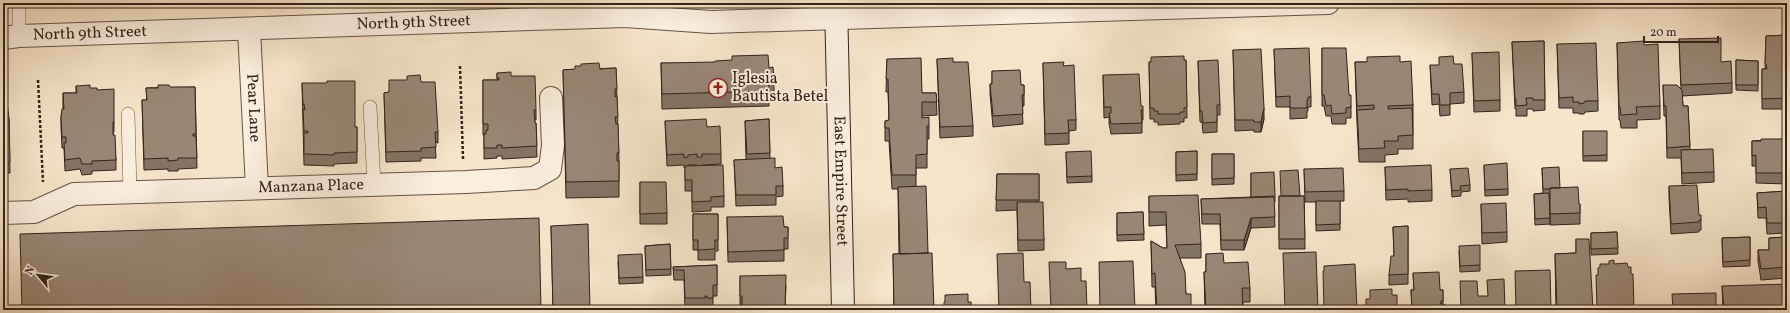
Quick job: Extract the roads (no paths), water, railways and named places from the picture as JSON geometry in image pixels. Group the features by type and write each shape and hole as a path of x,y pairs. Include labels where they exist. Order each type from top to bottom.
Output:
{"street":[{"name":"North 9th Street","path":"11,37 625,16 711,22 837,11 1328,3"},
{"name":"East Empire Street","path":"837,11 836,52 843,310"},
{"name":"Pear Lane","path":"249,28 258,188"},
{"name":"Manzana Place","path":"3,213 34,212 74,194 466,182 534,178 550,169 553,145 551,98"}],"lane":[{"path":"11,37 19,3"},
{"path":"370,107 374,184"},
{"path":"128,114 130,192"}],"place":[{"name":"Iglesia Bautista Betel","path":"718,88"}]}
